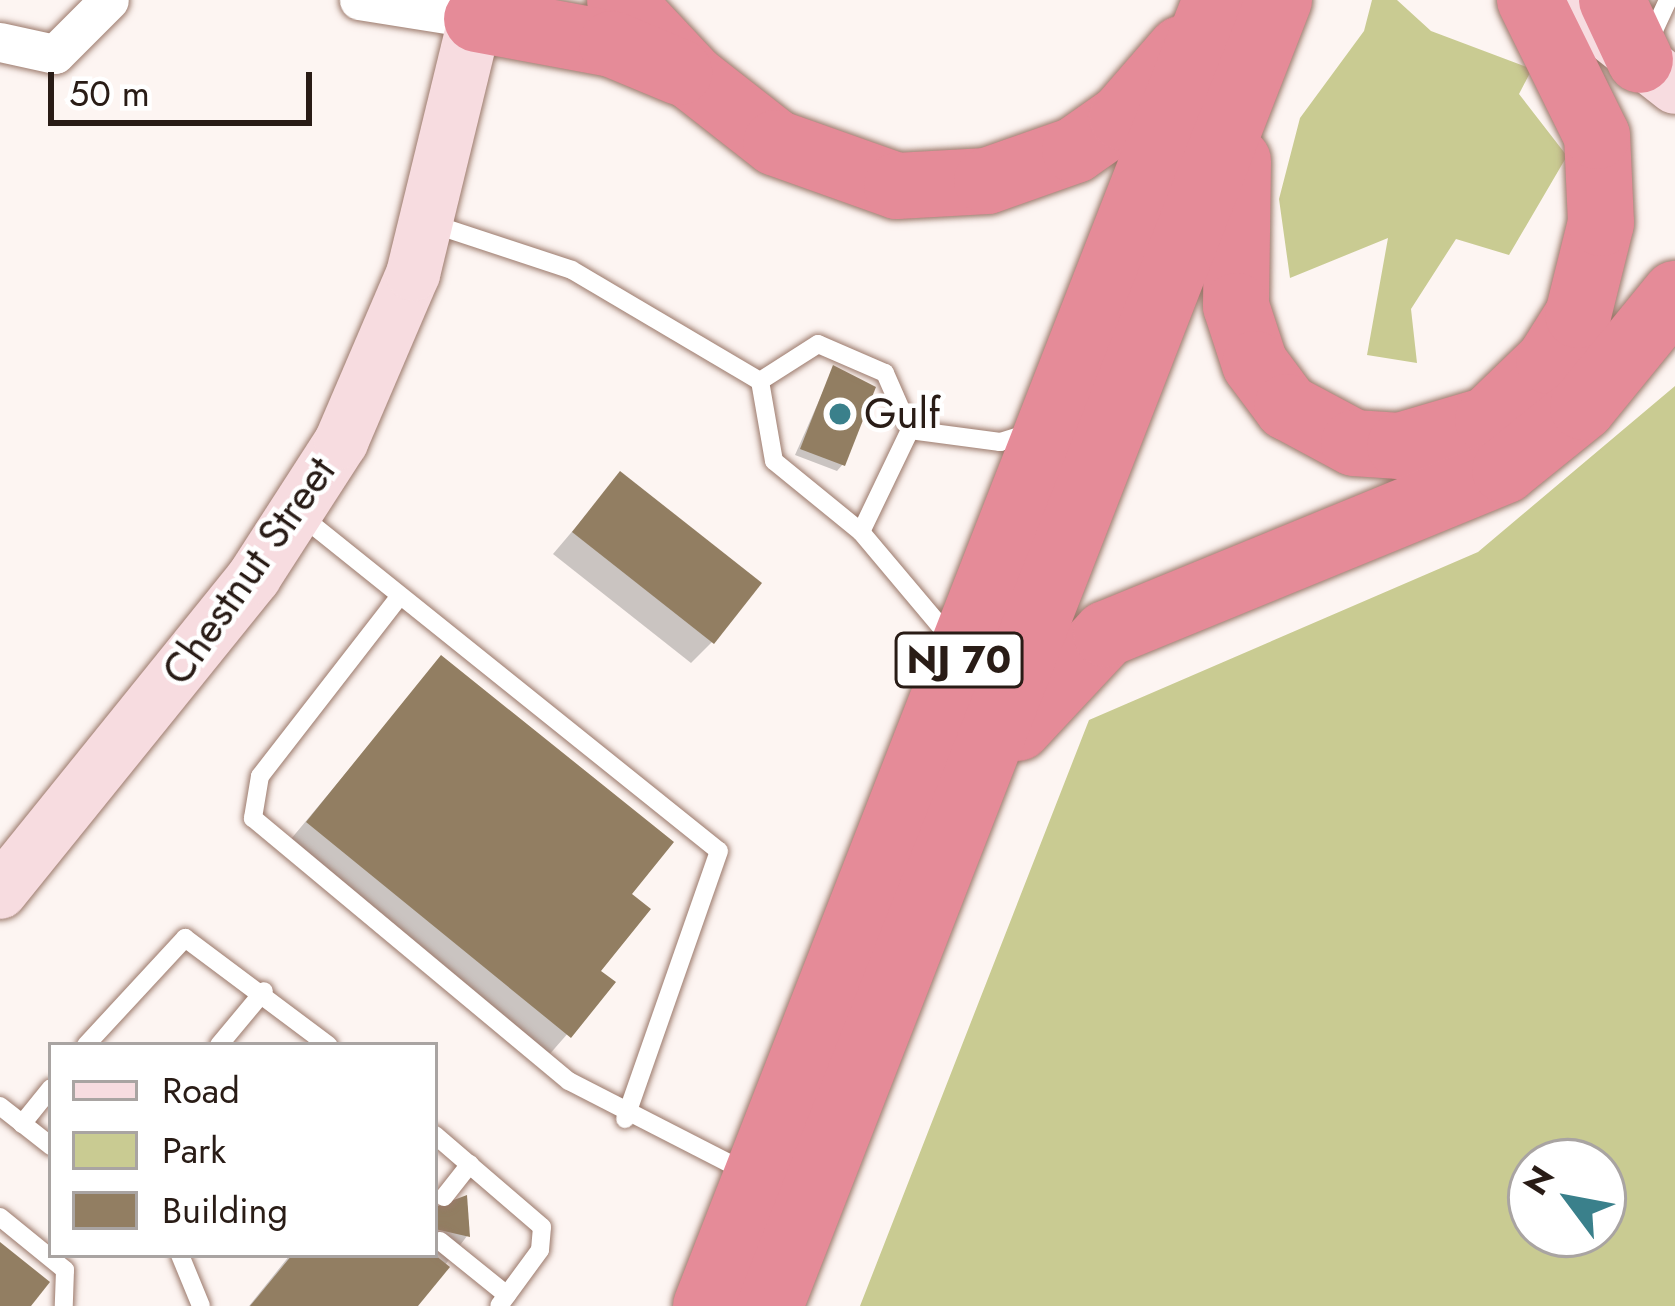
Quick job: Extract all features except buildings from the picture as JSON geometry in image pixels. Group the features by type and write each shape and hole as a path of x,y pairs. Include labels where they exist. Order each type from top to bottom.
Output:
{"highway":[{"path":"620,0 693,78"},
{"name":"NJ 70","path":"770,1306 1279,0"},
{"path":"1246,85 1231,274 1269,388 1354,443 1456,435 1549,362 1597,254 1598,136 1530,0"},
{"path":"1612,0 1658,73"},
{"path":"479,10 612,44 693,78 825,168 944,188 1075,150 1122,117 1213,7"},
{"name":"NJ 70","path":"706,1306 1213,7"},
{"path":"974,789 1052,682 1106,634 1504,470 1583,407 1675,294"}],"street":[{"path":"0,42 56,55 109,0"},
{"path":"359,0 479,10"},
{"path":"1565,0 1658,73"},
{"name":"Chestnut Street","path":"0,892 299,514 376,368 428,223 479,10"}],"lane":[{"path":"1658,73 1668,0"},
{"path":"428,223 572,270 760,381 774,461 861,532 961,656"},
{"path":"760,381 818,344 885,373 910,430 861,532"},
{"path":"910,430 1000,442 1050,427"},
{"path":"299,514 719,850 626,1118"},
{"path":"398,597 260,776 254,818 626,1118 757,1177"},
{"path":"89,1042 177,940 204,944 324,1042"},
{"path":"222,1042 264,992"},
{"path":"22,1124 48,1092"},
{"path":"0,1106 48,1144"},
{"path":"438,1137 542,1227 540,1250 503,1301 440,1241"},
{"path":"444,1196 470,1164"},
{"path":"0,1217 48,1249"},
{"path":"55,1258 69,1277 64,1306"},
{"path":"181,1258 201,1306"}],"green space":[{"path":"1372,0 1397,0 1431,31 1532,69 1519,94 1567,156 1509,255 1456,239 1411,309 1417,363 1367,355 1388,238 1290,278 1279,199 1300,118 1364,31"},
{"path":"1675,386 1675,1306 860,1306 1089,720 1478,552"}],"place":[{"name":"Gulf","path":"840,414"}]}
